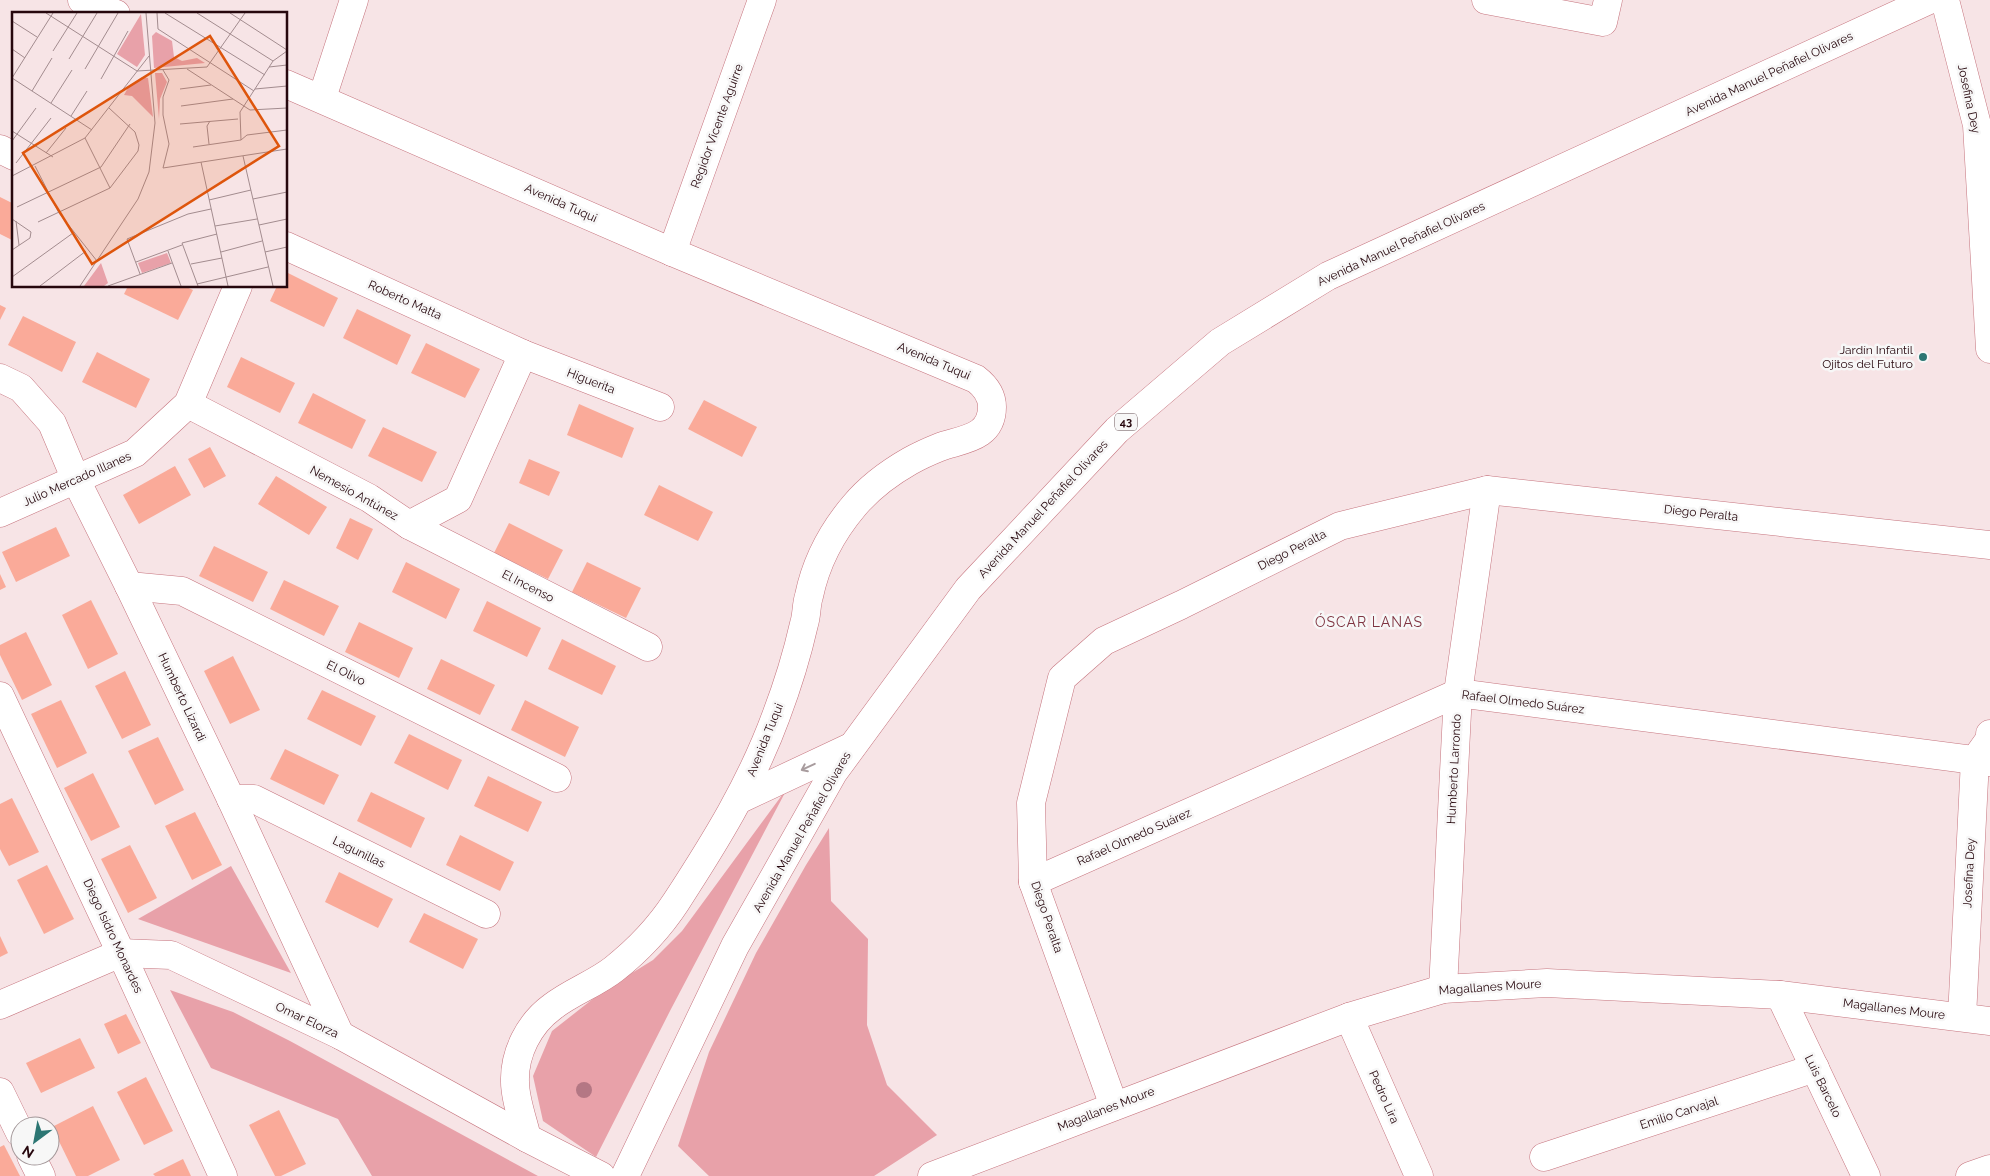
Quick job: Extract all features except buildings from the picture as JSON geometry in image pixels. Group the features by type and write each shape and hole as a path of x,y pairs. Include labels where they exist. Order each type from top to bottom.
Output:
{"street":[{"path":"82,0 111,12"},
{"path":"322,98 354,0"},
{"name":"Regidor Vicente Aguirre","path":"672,252 762,0"},
{"path":"1486,0 1606,11"},
{"name":"Avenida Manuel Peñafiel Olivares","path":"626,1176 735,946 833,773 968,589 1117,430 1220,342 1328,276 1929,0"},
{"name":"Josefina Dey","path":"1945,0 1983,124 1990,349"},
{"name":"Avenida Tuqui","path":"288,85 672,252 976,379 984,386 992,405 988,425 980,433 971,439 940,447 910,460 862,496 843,519 827,545 815,573 808,597 805,622 777,715 740,799 684,890 652,934 613,970 591,985 553,1006 528,1032 516,1065 514,1083 527,1138"},
{"path":"0,149 12,155"},
{"name":"Roberto Matta","path":"288,247 523,354"},
{"name":"Julio Mercado Illanes","path":"0,513 135,453 188,404 237,288"},
{"name":"Higuerita","path":"523,354 660,407"},
{"name":"Nemesio Antúnez","path":"188,404 369,498 409,524 458,499 523,354"},
{"name":"Humberto Lizardi","path":"0,378 21,388 52,423 76,480 231,799 340,1035"},
{"name":"Diego Peralta","path":"1114,1106 1033,882 1031,803 1062,678 1104,642 1340,526 1487,490 1990,545"},
{"name":"Humberto Larrondo","path":"1443,989 1458,693 1487,490"},
{"name":"El Incenso","path":"409,524 648,647"},
{"name":"El Olivo","path":"129,586 182,591 558,778"},
{"name":"Rafael Olmedo Suárez","path":"1033,882 1458,693 1982,761"},
{"name":"Diego Isidro Monardes","path":"0,696 223,1176"},
{"path":"1982,761 1990,734"},
{"path":"740,799 852,746"},
{"name":"Josefina Dey","path":"1962,1017 1982,761"},
{"name":"Lagunillas","path":"231,799 254,799 486,914"},
{"name":"Omar Elorza","path":"0,1005 121,953 171,955 340,1035 527,1138 601,1176"},
{"name":"Magallanes Moure","path":"932,1176 1349,1017 1443,989 1547,983 1780,995 1990,1021"},
{"name":"Luis Barcelo","path":"1780,995 1866,1176"},
{"name":"Pedro Lira","path":"1349,1017 1419,1176"},
{"name":"Emilio Carvajal","path":"1544,1157 1815,1068"},
{"path":"0,1092 12,1116"},
{"path":"1970,1176 1990,1169"}],"shaded area":[{"path":"788,787 671,1009 596,1157 543,1121 533,1076 552,1031 603,991 653,960 682,931"},
{"path":"829,828 831,901 868,939 867,1025 887,1085 937,1135 874,1176 709,1176 678,1146 709,1052 756,953"},
{"path":"231,866 291,973 138,919"},
{"path":"170,990 233,1012 538,1176 372,1176 338,1119 211,1068"}],"place":[{"name":"Jardín Infantil Ojitos del Futuro","path":"1923,357"}],"district":[{"name":"ÓSCAR LANAS","path":"1369,622"}]}
